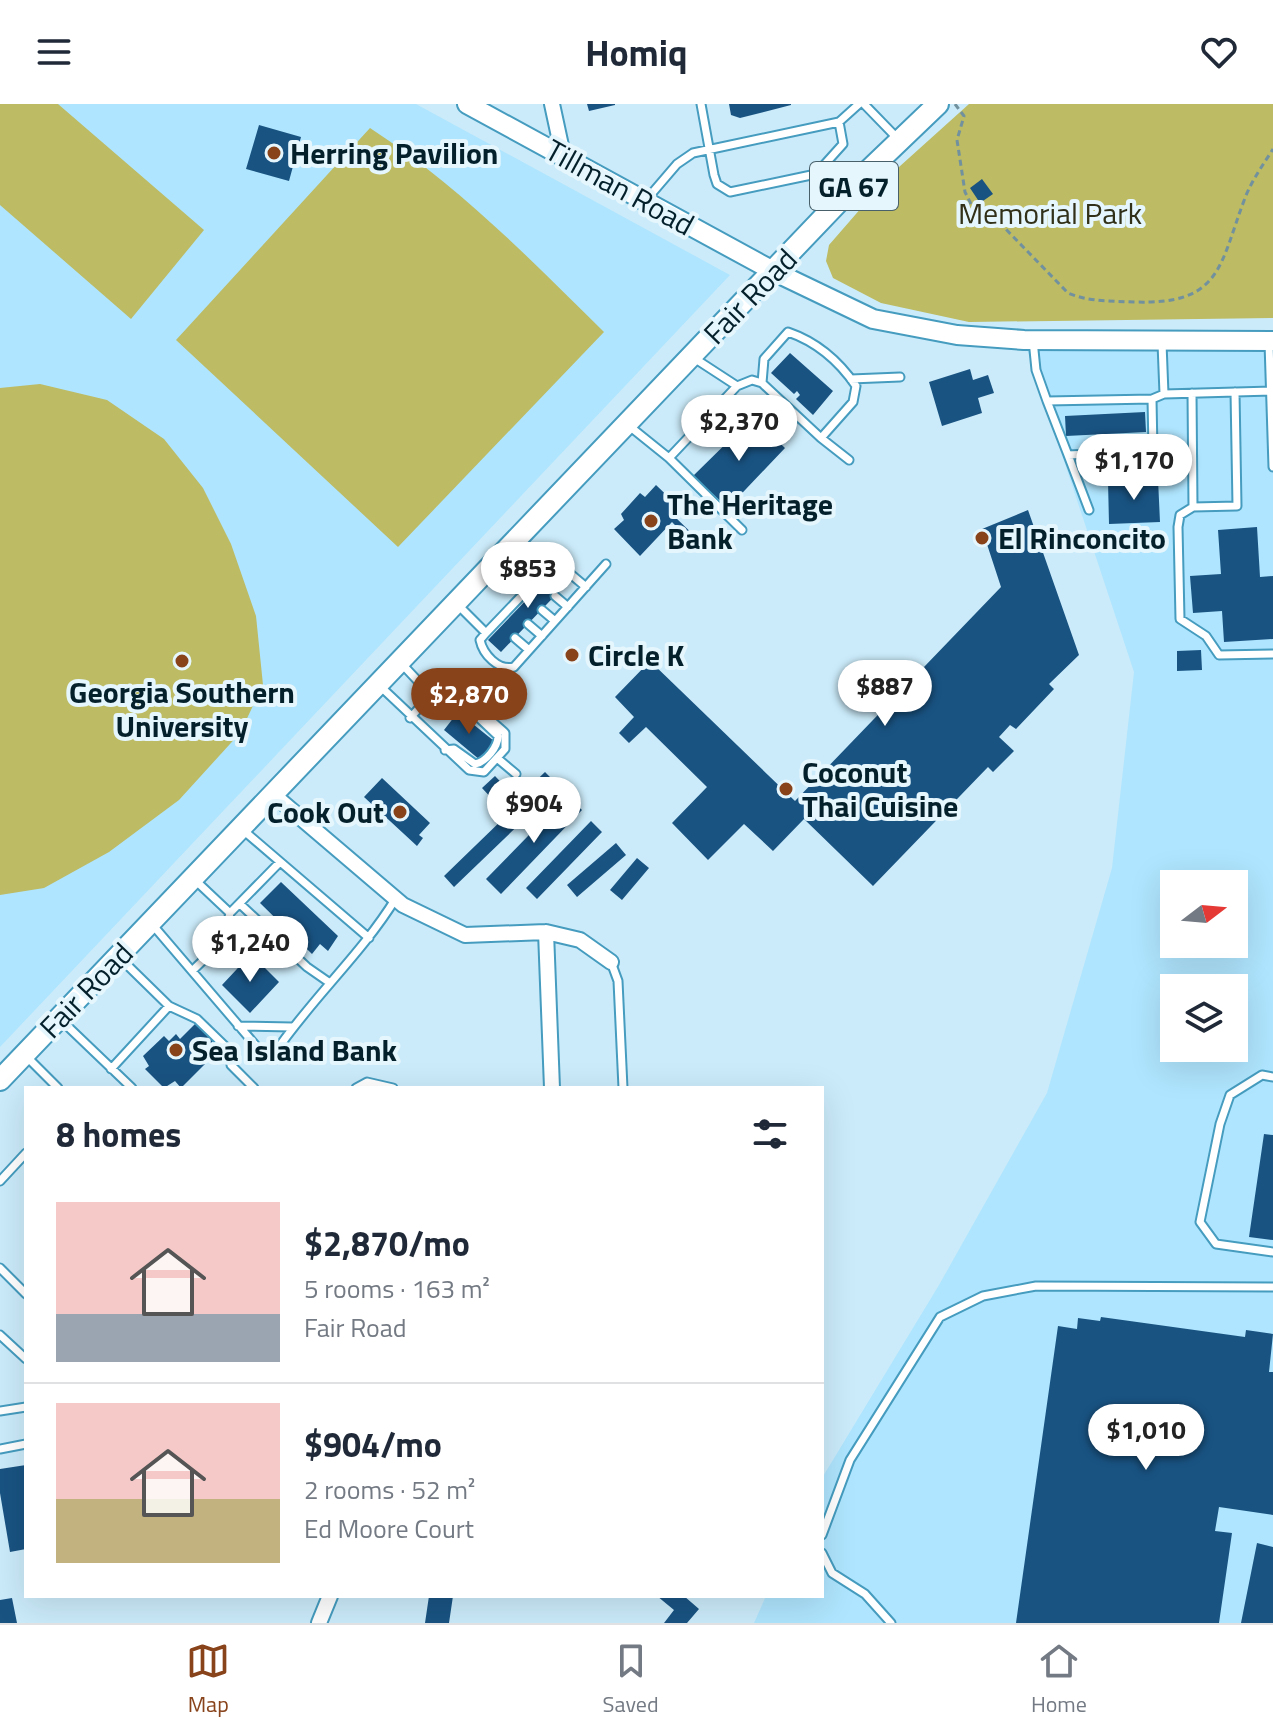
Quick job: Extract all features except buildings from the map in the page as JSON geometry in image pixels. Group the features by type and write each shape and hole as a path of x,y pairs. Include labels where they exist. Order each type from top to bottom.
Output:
{"main road":[{"name":"Fair Road","path":"0,1080 195,880 898,139 938,104"}],"street":[{"name":"Tillman Road","path":"467,104 773,271 873,319 957,335 1033,340 1271,341"},
{"path":"552,104 563,155"},
{"path":"275,796 396,898 465,935 546,932 580,940 611,962"},
{"path":"546,932 552,1086"},
{"path":"319,1623 329,1598"}],"lane":[{"path":"701,104 714,175 723,189 730,192 816,174 843,144 839,122"},
{"path":"646,201 677,164 693,153 839,122 862,104 898,139"},
{"path":"762,383 764,359 788,332 804,338 841,364 856,386 853,402 821,438"},
{"path":"1033,340 1036,370 1089,510"},
{"path":"1162,341 1164,394"},
{"path":"1271,341 1273,467"},
{"path":"692,357 737,386"},
{"path":"851,379 900,377"},
{"path":"669,458 737,386 752,380 762,383 849,460"},
{"path":"1047,401 1152,399 1164,394 1271,391"},
{"path":"1235,392 1237,506 1193,507 1180,515 1180,619 1206,636 1219,655 1273,654"},
{"path":"1192,393 1193,507"},
{"path":"1068,455 1153,451 1152,399"},
{"path":"628,425 669,458 742,530"},
{"path":"513,545 547,569 561,566 586,587"},
{"path":"547,569 513,610 480,640 484,652 506,669 514,667 606,564"},
{"path":"555,596 568,607"},
{"path":"457,603 486,633"},
{"path":"542,610 555,621"},
{"path":"528,624 542,636"},
{"path":"515,638 529,650"},
{"path":"379,686 469,770 484,772 505,749 505,733 473,704 431,695 401,663"},
{"path":"410,718 431,695"},
{"path":"445,750 454,749 475,764 483,763 498,743 498,736 459,699"},
{"path":"497,758 516,774"},
{"path":"242,829 369,938"},
{"path":"192,971 223,941 230,913 280,862"},
{"path":"195,880 230,913"},
{"path":"151,923 263,1054 274,1054 292,1027 369,938 396,898"},
{"path":"240,904 307,967 330,983"},
{"path":"118,956 169,1006 197,1019 230,1051 231,1065 252,1086"},
{"path":"611,962 618,981 623,1086"},
{"path":"111,1069 169,1006"},
{"path":"59,1018 130,1086"},
{"path":"238,1026 292,1027"},
{"path":"25,1054 56,1086"},
{"path":"1273,1077 1262,1075 1230,1095 1220,1124 1200,1222 1216,1244 1273,1252"},
{"path":"360,1086 367,1082 384,1086"},
{"path":"0,1181 24,1155"},
{"path":"0,1268 24,1292"},
{"path":"824,1530 850,1460 940,1317 983,1296 1036,1286 1273,1287"},
{"path":"0,1335 24,1357"},
{"path":"0,1411 24,1407"},
{"path":"0,1449 24,1444"},
{"path":"824,1557 832,1573 865,1594 891,1623"}],"path":[{"path":"955,104 964,116 957,140 971,204 994,217 1068,293 1081,299 1166,303 1186,298 1202,289 1227,254 1246,196 1273,149"}],"shaded area":[{"name":"Georgia Southern University","path":"0,104 416,104 730,275 0,1047"},
{"path":"1024,340 1273,341 1273,1623 754,1623 765,1598 824,1598 824,1475 939,1285 1047,1093 1112,868 1134,672"}],"green space":[{"path":"0,104 58,104 204,230 131,319 0,205"},
{"name":"Memorial Park","path":"969,104 1273,104 1273,318 969,322 881,303 833,278 826,261 829,245 889,176"},
{"path":"370,128 463,198 604,332 398,547 176,340"},
{"path":"40,384 107,400 164,439 203,488 231,544 256,616 263,685 240,733 179,800 109,852 44,888 0,895 0,388"}],"place":[{"name":"Herring Pavilion","path":"274,153"},
{"name":"The Heritage Bank","path":"651,521"},
{"name":"El Rinconcito","path":"982,538"},
{"name":"Circle K","path":"572,655"},
{"name":"Georgia Southern University","path":"182,661"},
{"name":"Coconut Thai Cuisine","path":"786,789"},
{"name":"Cook Out","path":"400,812"},
{"name":"Sea Island Bank","path":"176,1050"}]}
